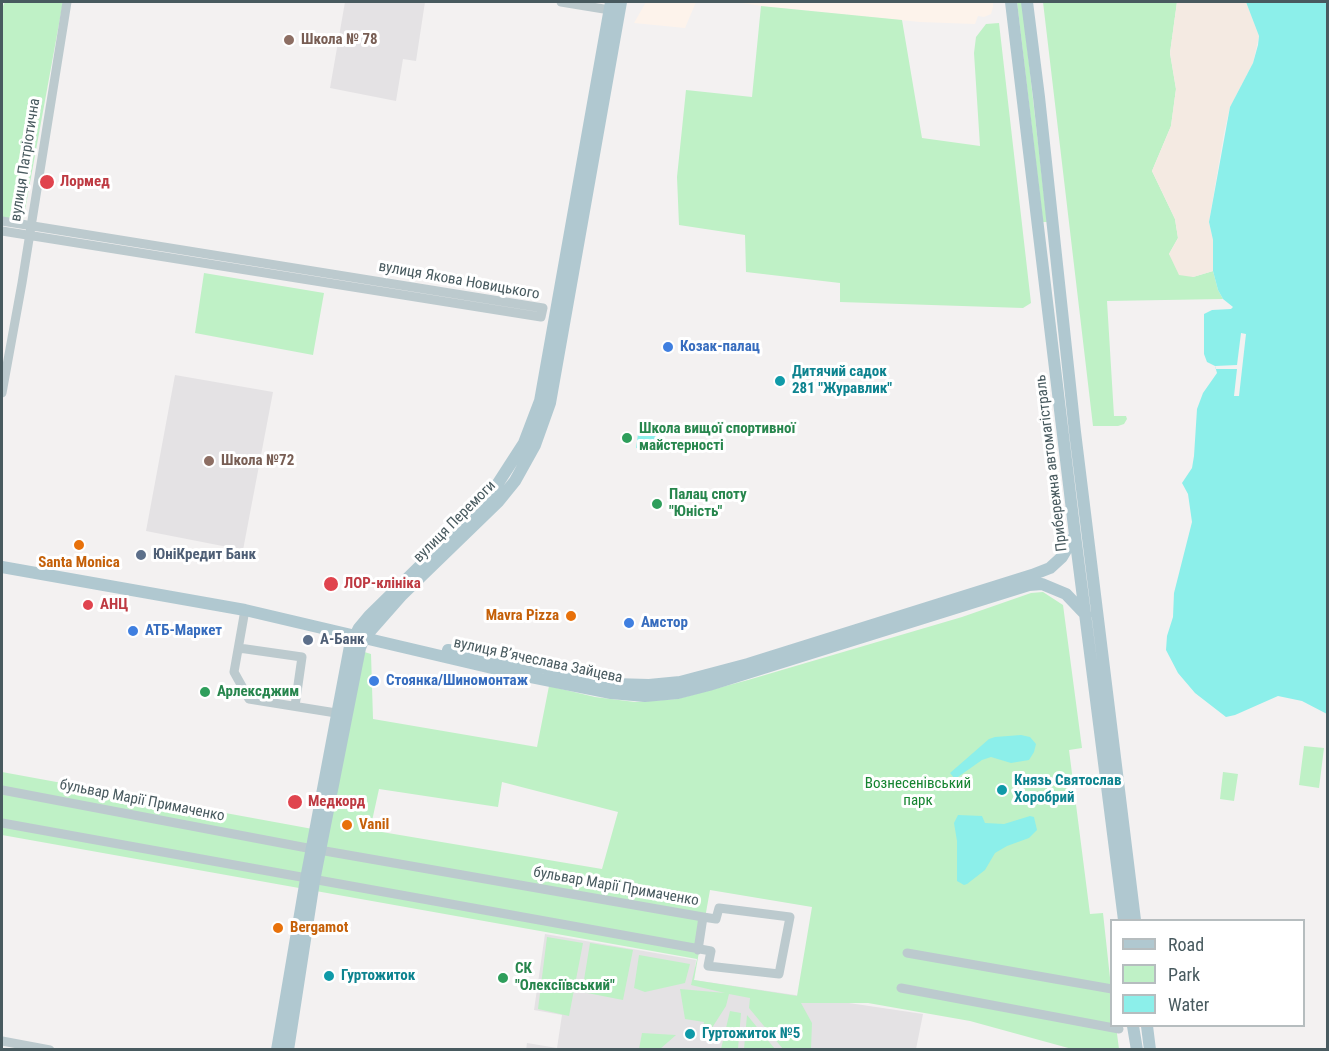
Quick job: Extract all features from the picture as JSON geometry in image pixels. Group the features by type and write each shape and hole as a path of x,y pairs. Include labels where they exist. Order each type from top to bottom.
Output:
{"main road":[{"name":"вулиця Перемоги","path":"316,850 336,713 350,646 498,502 515,481 525,453 550,403 621,2"},
{"name":"Прибережна автомагістраль","path":"1011,2 1124,919"},
{"name":"Прибережна автомагістраль","path":"1027,2 1075,432 1135,919"},
{"name":"вулиця Перемоги","path":"534,434 611,6"},
{"path":"1037,222 1052,230"},
{"path":"1039,241 1045,232 1052,230"},
{"name":"вулиця Вʼячеслава Зайцева","path":"2,567 245,610 451,651 543,666 614,684 648,685 680,682 748,664 1032,575 1050,568 1062,557 1075,535"},
{"name":"вулиця Вʼячеслава Зайцева","path":"2,562 362,633 526,676 611,693 645,696 678,693 738,677 1029,585 1042,584 1066,594 1086,615"},
{"name":"вулиця Перемоги","path":"277,1050 313,864 362,633"},
{"name":"вулиця Перемоги","path":"288,1050 310,880"},
{"path":"1133,1027 1137,1050"},
{"path":"1147,1027 1150,1050"}],"street":[{"name":"вулиця Патріотична","path":"2,393 67,2"},
{"path":"561,2 611,6"},
{"name":"вулиця Якова Новицького","path":"2,221 30,230 541,317 543,308 30,230 2,231"},
{"path":"245,610 234,672 249,699 336,713"},
{"path":"238,648 302,657 295,706"},
{"name":"бульвар Марії Примаченко","path":"2,790 316,850 703,917 698,950"},
{"path":"2,823 711,951 708,966 779,974 790,917 719,908 716,919 703,917"},
{"path":"908,953 1110,989"},
{"path":"901,988 1119,1029"},
{"path":"2,1041 50,1050"}],"shaded area":[{"path":"345,2 425,2 416,61 403,59 396,101 330,88"},
{"path":"646,2 696,2 685,28 634,23"},
{"path":"735,2 993,2 993,7 991,14 984,17 978,16 975,24 920,22"},
{"name":"Школа №72","path":"175,375 273,392 243,550 146,531"},
{"path":"545,934 696,960 694,980 923,1014 916,1049 526,1050 527,1043 557,1048 562,1015 534,1010"}],"green space":[{"path":"5,2 63,2 23,221 2,217 2,8"},
{"path":"1017,2 1022,2 1047,222 1043,222"},
{"path":"1043,2 1177,2 1170,53 1176,89 1171,126 1152,171 1175,219 1178,238 1169,254 1193,277 1213,271 1223,299 1107,301 1114,416 1126,416 1127,419 1124,424 1118,426 1093,426"},
{"path":"761,6 902,20 922,138 980,146 974,53 976,37 986,24 999,23 1031,303 1023,308 840,302 840,283 746,272 745,235 679,225 677,177 686,90 752,97"},
{"path":"204,273 324,293 313,355 195,333"},
{"name":"Вознесенівський парк","path":"1043,592 1063,605 1082,748 1069,750 1090,914 1103,913 1110,978 1110,1027 1116,1027 1119,1049 1072,1049 970,1021 868,1003 801,1003 812,1023 811,1049 783,1049 749,1008 750,998 729,994 726,1006 708,1034 702,1032 704,1022 685,1019 680,989 725,993 691,985 697,959 2,835 2,772 329,832 361,651 371,654 373,719 537,747 549,686 595,697 635,702 677,699 962,617 1031,593","holes":["502,782 618,812 602,869 370,830 379,789 498,807","710,890 812,907 797,996 694,980"]},
{"path":"1304,746 1324,748 1319,788 1299,785"},
{"path":"1223,772 1238,774 1234,801 1220,799"},
{"path":"547,937 583,943 569,1016 538,1009"},
{"path":"590,943 633,950 623,1000 582,992"},
{"path":"639,955 690,964 685,983 645,992 634,988"},
{"path":"730,1011 741,1013 738,1049 721,1049"},
{"path":"747,1015 775,1049 744,1049"},
{"path":"642,1033 676,1035 660,1049 639,1049"}],"sand":[{"path":"1177,2 1246,2 1259,36 1253,63 1230,107 1224,133 1209,222 1213,240 1213,271 1193,277 1179,275 1169,254 1178,238 1175,219 1152,171 1171,126 1176,89 1170,53"}],"water":[{"path":"1246,2 1327,2 1327,714 1302,701 1278,696 1226,717 1195,693 1178,673 1166,650 1167,636 1173,617 1174,593 1192,522 1188,494 1182,483 1192,468 1197,409 1203,393 1217,373 1215,366 1207,362 1204,354 1204,314 1212,310 1233,307 1223,299 1218,290 1213,271 1213,240 1209,222 1230,107 1253,63 1258,45 1259,36"},
{"path":"638,434 662,437 660,452 636,448"},
{"path":"1021,735 1030,737 1036,744 1029,760 1011,763 991,757 982,760 955,779 950,773 989,739"},
{"path":"958,815 982,816 985,823 1004,824 1030,816 1034,817 1037,830 1029,838 995,853 985,870 964,885 957,881 957,841 954,823"}],"pier":[{"path":"1241,333 1246,334 1239,396 1234,396 1237,369 1216,369 1215,366 1237,365"}],"place":[{"name":"Школа № 78","path":"289,40"},
{"name":"Лормед","path":"47,182"},
{"name":"Козак-палац","path":"668,347"},
{"name":"Дитячий садок 281 \"Журавлик\"","path":"780,381"},
{"name":"Школа вищої спортивної майстерності","path":"627,438"},
{"name":"Школа №72","path":"209,461"},
{"name":"Палац споту \"Юність\"","path":"657,504"},
{"name":"Santa Monica","path":"79,545"},
{"name":"ЮніКредит Банк","path":"141,555"},
{"name":"ЛОР-клініка","path":"331,584"},
{"name":"АНЦ","path":"88,605"},
{"name":"Mavra Pizza","path":"571,616"},
{"name":"Амстор","path":"629,623"},
{"name":"АТБ-Маркет","path":"133,631"},
{"name":"А-Банк","path":"308,640"},
{"name":"Стоянка/Шиномонтаж","path":"374,681"},
{"name":"Арлексджим","path":"205,692"},
{"name":"Князь Святослав Хоробрий","path":"1002,790"},
{"name":"Медкорд","path":"295,802"},
{"name":"Vanil","path":"347,825"},
{"name":"Bergamot","path":"278,928"},
{"name":"Гуртожиток","path":"329,976"},
{"name":"СК \"Олексіївський\"","path":"503,978"},
{"name":"Гуртожиток №5","path":"690,1034"}]}
